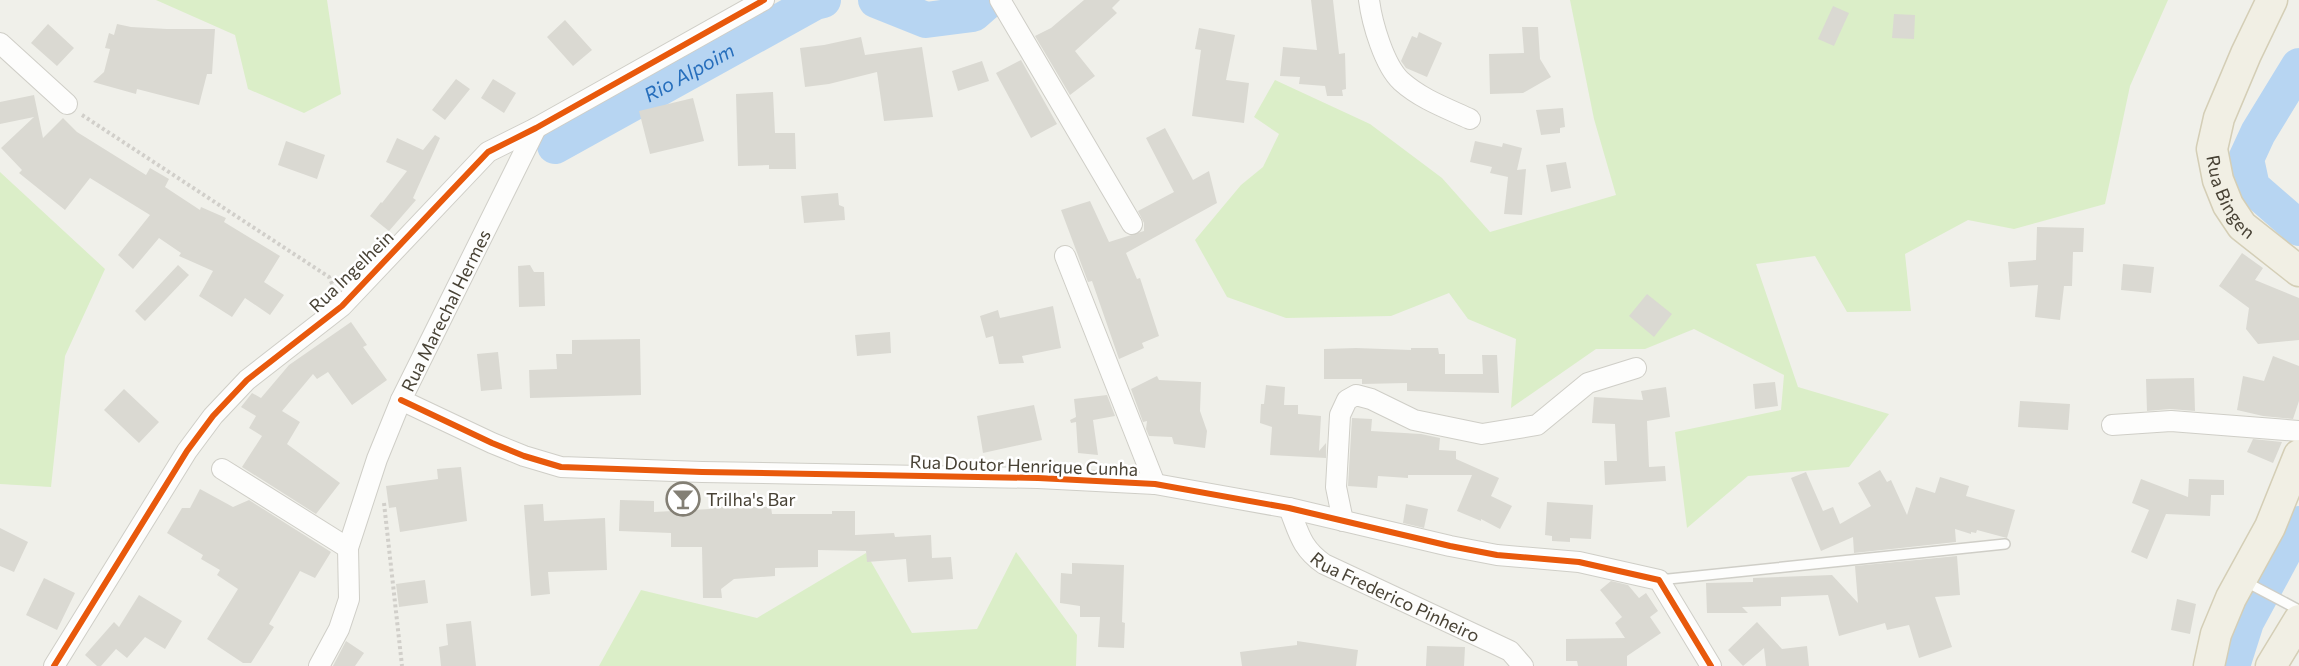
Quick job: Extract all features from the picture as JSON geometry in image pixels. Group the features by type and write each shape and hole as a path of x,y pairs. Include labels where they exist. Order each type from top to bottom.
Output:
{"main road":[{"name":"Rua Bingen","path":"2272,0 2219,118 2212,149 2218,180 2228,205 2242,226 2299,271"},
{"path":"2210,666 2216,634 2231,598 2270,527 2299,455"},
{"path":"2271,666 2294,613"}],"street":[{"name":"Rua Ingelhein","path":"54,666 187,451 213,416 247,380 342,306 488,152 536,128 764,0"},
{"path":"1000,0 1132,224"},
{"path":"1369,0 1383,52 1400,80 1428,101 1470,119"},
{"path":"0,43 67,104"},
{"name":"Rua Marechal Hermes","path":"319,666 339,629 349,599 348,548 377,459 401,400 536,128"},
{"path":"1065,256 1155,484"},
{"path":"1343,520 1336,487 1340,415 1347,400 1356,395 1371,399 1414,420 1482,434 1537,425 1588,383 1636,368"},
{"name":"Rua Doutor Henrique Cunha","path":"401,400 492,443 561,467 1038,478 1155,484 1289,508 1497,555 1579,562 1659,580"},
{"path":"2112,425 2171,421 2299,430"},
{"path":"222,469 348,548"},
{"name":"Rua Frederico Pinheiro","path":"1289,508 1309,554 1324,564 1509,651 1523,666"},
{"path":"1659,580 1711,666"}],"lane":[{"path":"1659,580 2004,544"},
{"path":"2241,579 2294,613 2299,610"}],"path":[{"path":"67,104 329,277 342,306"},
{"path":"383,495 402,666"}],"green space":[{"path":"156,0 327,0 341,94 304,113 248,89 235,35"},
{"path":"1570,0 2168,0 2130,86 2105,204 2014,229 1968,220 1905,254 1911,311 1847,312 1815,256 1756,264 1798,387 1889,414 1849,467 1748,476 1687,528 1675,432 1781,410 1784,375 1694,329 1645,349 1596,349 1511,408 1516,339 1468,319 1449,293 1391,316 1286,318 1227,297 1195,240 1241,185 1263,167 1279,134 1254,117 1275,80 1370,124 1442,178 1490,232 1616,195 1594,119"},
{"path":"0,172 105,269 65,356 51,487 0,484"},
{"path":"1016,552 1077,635 1076,666 599,666 641,590 757,618 866,553 912,633 977,629"}],"building":[{"path":"1084,0 1120,0 1112,8 1117,13 1075,51 1095,76 1070,95 1035,36 1051,28"},
{"path":"1311,0 1333,0 1339,54 1345,53 1346,89 1342,90 1343,96 1327,96 1325,86 1299,84 1300,77 1280,76 1283,47 1317,50"},
{"path":"1833,6 1849,13 1834,46 1818,39"},
{"path":"1894,14 1915,15 1914,39 1892,38"},
{"path":"565,20 592,50 573,66 547,37"},
{"path":"48,24 74,48 57,66 31,43"},
{"path":"117,24 167,29 215,29 212,74 207,74 199,105 137,89 136,94 93,82 104,72 110,49 105,48 109,33 114,35"},
{"path":"1522,27 1538,27 1540,59 1551,77 1523,93 1490,94 1489,54 1524,53"},
{"path":"1199,28 1235,35 1226,80 1249,83 1244,123 1192,116 1201,50 1195,49"},
{"path":"1419,32 1442,43 1427,77 1406,68 1401,61 1412,36 1417,38"},
{"path":"861,37 865,55 922,47 933,117 884,121 877,72 829,84 805,87 800,48"},
{"path":"1021,60 1057,124 1031,138 996,73"},
{"path":"982,61 989,81 958,91 952,71"},
{"path":"456,79 470,89 445,120 432,110"},
{"path":"493,79 516,93 504,113 481,98"},
{"path":"773,92 775,133 795,133 796,169 769,169 769,165 738,166 736,94"},
{"path":"34,95 43,138 63,118 77,132 146,175 150,168 169,179 165,187 200,210 201,207 226,218 224,222 280,256 264,282 284,295 270,315 245,298 232,317 199,296 213,271 179,256 181,253 159,238 133,269 118,255 150,215 90,178 65,210 19,173 22,170 1,148 34,117 0,124 0,102"},
{"path":"693,98 704,141 650,154 639,111"},
{"path":"1563,108 1565,127 1560,128 1560,133 1541,135 1536,110"},
{"path":"1165,128 1193,180 1209,171 1217,203 1126,253 1137,279 1140,278 1159,336 1142,343 1144,348 1119,359 1092,281 1088,282 1061,210 1090,201 1109,242 1144,231 1144,223 1138,211 1174,192 1146,138"},
{"path":"435,135 440,138 413,198 416,200 389,231 370,216 407,171 386,162 397,138 423,150"},
{"path":"286,141 325,155 317,179 278,165"},
{"path":"1475,141 1502,147 1503,143 1522,148 1517,170 1526,169 1522,215 1504,214 1508,177 1490,173 1492,167 1470,162"},
{"path":"1566,162 1571,188 1551,192 1546,165"},
{"path":"838,193 839,205 844,207 845,220 804,223 801,196"},
{"path":"2037,227 2084,228 2083,252 2073,252 2072,286 2064,286 2060,320 2035,317 2038,285 2010,287 2008,262 2036,260"},
{"path":"2242,253 2263,268 2255,280 2299,298 2299,340 2258,344 2246,329 2249,308 2219,286"},
{"path":"2123,264 2154,267 2151,293 2121,290"},
{"path":"178,265 189,275 145,321 135,311"},
{"path":"530,265 534,272 544,272 545,306 519,307 518,266"},
{"path":"1647,294 1672,314 1654,337 1629,316"},
{"path":"1053,306 1061,348 1022,356 1024,363 999,364 993,336 986,338 980,316 998,310 1000,318"},
{"path":"351,322 367,345 363,347 387,380 352,405 328,372 317,379 313,374 282,411 300,422 287,444 340,483 316,514 242,467 262,436 249,428 256,416 241,407 252,393 261,398 289,365"},
{"path":"890,332 891,353 857,356 855,335"},
{"path":"640,339 641,395 530,398 529,370 557,369 556,354 572,354 572,340"},
{"path":"1411,348 1438,348 1439,354 1445,354 1445,374 1483,374 1482,355 1497,355 1499,393 1407,391 1407,383 1362,384 1362,379 1324,379 1324,349 1411,350"},
{"path":"498,352 502,389 481,391 477,354"},
{"path":"2273,356 2299,366 2299,401 2293,419 2237,410 2243,376 2264,381"},
{"path":"1157,376 1159,380 1201,382 1200,411 1207,431 1205,448 1174,444 1172,437 1149,436 1146,429 1147,421 1143,422 1131,389"},
{"path":"2194,378 2195,411 2170,409 2147,411 2146,379"},
{"path":"1775,382 1778,406 1755,409 1753,384"},
{"path":"1266,385 1285,387 1284,405 1298,405 1298,414 1321,416 1319,451 1326,443 1326,458 1270,455 1272,427 1260,423 1261,404 1264,404"},
{"path":"1666,387 1670,417 1647,421 1649,467 1665,466 1666,481 1605,485 1604,461 1617,461 1615,424 1592,423 1594,397 1643,400 1641,391"},
{"path":"124,389 159,422 139,443 104,410"},
{"path":"1107,395 1115,416 1093,420 1098,455 1078,453 1076,422 1071,423 1070,420 1076,417 1074,399"},
{"path":"2020,401 2070,404 2068,430 2018,427"},
{"path":"1034,405 1042,440 983,453 977,416"},
{"path":"1352,418 1372,419 1371,431 1421,434 1440,438 1439,450 1456,451 1456,459 1499,478 1491,496 1512,506 1500,529 1481,519 1481,521 1457,511 1472,475 1408,475 1408,478 1378,476 1377,488 1348,486"},
{"path":"2253,439 2282,442 2273,463 2247,452"},
{"path":"461,467 467,521 400,532 396,507 389,508 386,486 438,479 437,469"},
{"path":"1880,470 1887,482 1891,480 1907,515 1916,487 1935,493 1940,477 1969,486 1966,496 2015,510 2007,538 1977,530 1976,533 1971,532 1971,534 1955,529 1956,542 1854,553 1853,537 1821,551 1791,478 1806,472 1823,511 1833,507 1840,524 1871,506 1858,483"},
{"path":"2141,479 2188,497 2189,479 2224,480 2224,495 2211,495 2210,516 2166,514 2147,559 2131,552 2149,510 2132,503"},
{"path":"200,489 233,507 249,500 331,552 315,578 300,571 269,624 274,627 251,663 243,663 207,639 238,589 217,575 220,570 201,559 203,555 167,533 182,508 190,508"},
{"path":"620,500 654,501 654,512 710,509 710,507 771,507 772,514 832,514 832,511 855,511 855,535 894,533 895,537 931,535 932,558 951,557 953,579 908,582 906,559 867,562 866,551 818,550 818,567 775,568 775,576 734,579 721,589 722,598 703,598 702,547 671,547 671,533 619,531"},
{"path":"1547,502 1593,505 1591,539 1570,538 1570,542 1552,541 1552,536 1545,535"},
{"path":"543,504 544,521 605,518 607,570 548,572 550,594 531,596 524,505"},
{"path":"1406,504 1428,509 1424,528 1403,523"},
{"path":"0,528 28,542 14,572 0,566"},
{"path":"1957,556 1960,595 1935,597 1952,647 1919,658 1909,625 1887,630 1885,623 1839,636 1828,595 1781,597 1781,606 1742,607 1748,613 1707,613 1706,583 1753,582 1753,578 1832,575 1858,603 1855,566"},
{"path":"1072,563 1124,565 1122,622 1125,623 1124,648 1098,647 1100,617 1080,617 1080,606 1060,603 1061,573 1072,574"},
{"path":"44,578 75,593 57,630 26,615"},
{"path":"425,580 428,603 399,607 396,584"},
{"path":"1611,581 1628,585 1639,598 1646,593 1658,611 1650,617 1661,633 1627,656 1627,666 1578,666 1577,661 1566,661 1566,639 1625,638 1615,623 1622,617 1600,590"},
{"path":"139,595 182,621 165,649 145,637 127,658 116,649 101,666 97,666 85,655 114,622 119,627"},
{"path":"2177,599 2196,604 2190,634 2171,630"},
{"path":"471,621 476,666 441,666 439,647 448,645 446,624"},
{"path":"1757,622 1782,649 1807,646 1809,666 1766,666 1764,648 1743,666 1728,650"},
{"path":"346,641 364,653 355,666 333,666"},
{"path":"1297,641 1358,650 1356,666 1242,666 1240,652 1297,645"},
{"path":"1427,646 1465,647 1464,666 1426,666"}],"waterway":[{"name":"Rio Alpoim","path":"555,146 815,2 823,0"},
{"name":"Rio Alpoim","path":"876,0 926,20 973,14 989,0"},
{"path":"2299,66 2258,133 2246,159 2252,187 2299,228"},
{"path":"2232,666 2246,622 2299,524"}],"cycle path":[{"path":"54,666 187,451 213,416 247,380 342,306 488,152 536,128 764,0"},
{"path":"401,400 492,443 561,467 1038,478 1155,484 1289,508 1497,555 1579,562 1659,580 1711,666"}],"place":[{"name":"Trilha's Bar","path":"683,499"}]}
